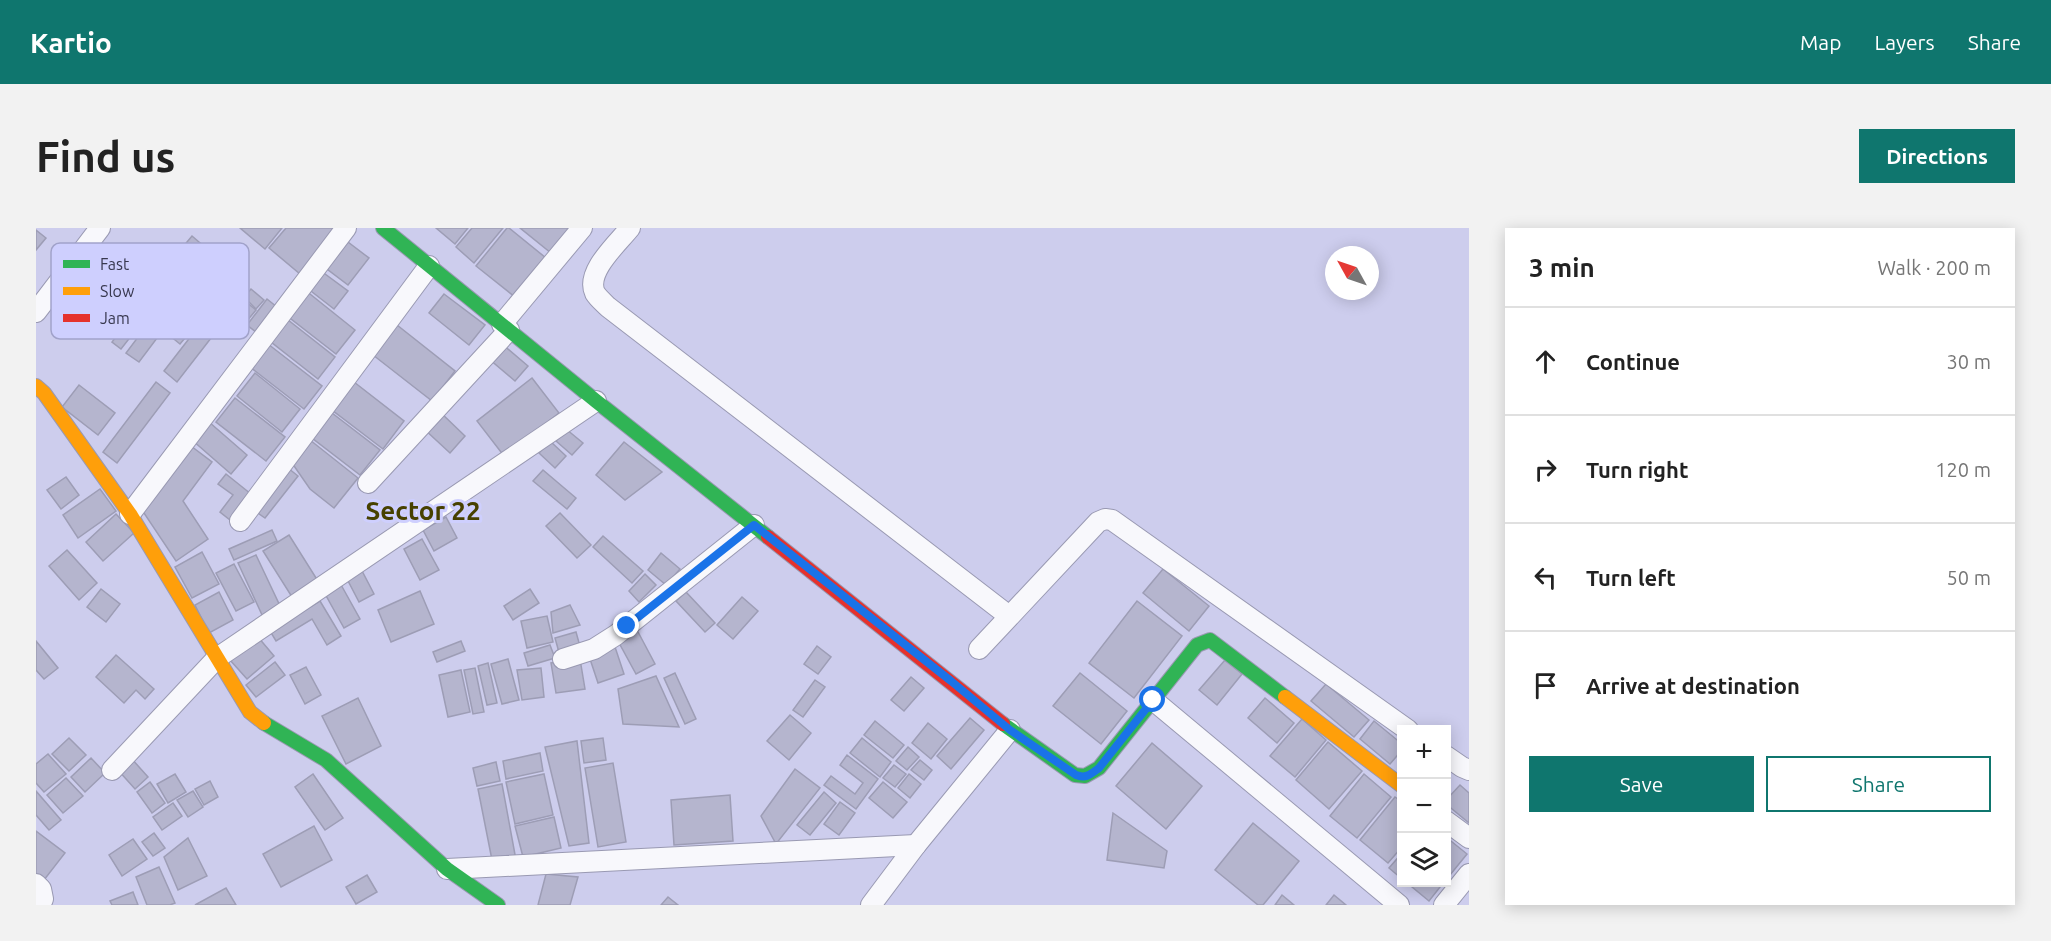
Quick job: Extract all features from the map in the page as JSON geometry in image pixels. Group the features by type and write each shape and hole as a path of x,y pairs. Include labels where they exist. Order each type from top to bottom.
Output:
{"street":[{"path":"89,243 100,228"},
{"path":"130,514 346,228"},
{"path":"383,228 596,401 1010,730 1076,775 1082,777 1091,775 1099,768 1197,645 1210,640 1397,783"},
{"path":"369,483 505,327 582,228"},
{"path":"630,228 601,262 593,277 595,292 608,307 1009,616"},
{"path":"240,521 429,266"},
{"path":"36,312 51,292"},
{"path":"36,386 44,393 130,514 250,712 258,720 326,760 447,869 498,905"},
{"path":"112,770 217,658 596,401"},
{"path":"979,649 1098,522 1105,519 1112,520 1402,725"},
{"path":"563,659 594,649 616,634 754,525"},
{"path":"1153,700 1399,905"},
{"path":"871,905 915,844 1010,730"},
{"path":"1451,759 1469,770"},
{"path":"1451,825 1469,838"},
{"path":"447,869 915,844"},
{"path":"1444,905 1469,874"},
{"path":"36,884 41,889 43,899 40,905"}],"building":[{"path":"240,228 282,228 265,249"},
{"path":"286,228 340,228 300,274 269,248"},
{"path":"436,228 468,228 455,244"},
{"path":"472,228 503,228 474,263 456,247"},
{"path":"507,228 546,258 515,297 476,266"},
{"path":"520,228 571,228 551,253"},
{"path":"36,230 46,238 36,250"},
{"path":"192,236 200,243 186,243"},
{"path":"344,239 369,258 348,285 323,266"},
{"path":"321,271 348,291 334,309 307,288"},
{"path":"251,289 264,300 256,309 249,302"},
{"path":"305,290 355,330 336,354 286,315"},
{"path":"444,294 485,325 469,345 429,313"},
{"path":"267,299 277,307 256,332 249,327 249,322"},
{"path":"249,304 256,310 249,318"},
{"path":"283,316 335,357 318,379 266,338"},
{"path":"397,325 455,371 432,401 373,355"},
{"path":"114,339 129,339 121,349 112,342"},
{"path":"137,339 156,339 139,362 126,353"},
{"path":"174,339 184,339 180,344"},
{"path":"189,339 210,339 177,382 164,371"},
{"path":"268,344 322,386 304,409 250,367"},
{"path":"502,344 528,366 515,381 489,359"},
{"path":"255,373 300,409 282,432 237,396"},
{"path":"532,378 559,413 504,456 477,421"},
{"path":"156,382 170,393 117,463 103,452"},
{"path":"354,382 404,421 383,449 332,410"},
{"path":"79,385 115,413 98,435 62,407"},
{"path":"235,398 285,437 266,461 216,422"},
{"path":"439,411 465,436 450,453 423,428"},
{"path":"332,413 380,450 360,475 312,438"},
{"path":"209,422 247,455 231,474 192,440"},
{"path":"566,429 583,443 572,455 556,441"},
{"path":"310,440 358,478 334,508 310,489 292,463"},
{"path":"550,441 566,456 555,468 539,453"},
{"path":"624,442 662,472 625,500 596,475"},
{"path":"187,443 212,462 183,501 208,539 176,561 140,507"},
{"path":"288,468 298,476 265,518 255,511"},
{"path":"543,470 576,498 567,509 533,481"},
{"path":"226,474 251,494 230,520 220,512 233,495 218,484"},
{"path":"66,477 79,495 61,509 47,490"},
{"path":"100,489 116,511 78,538 63,515"},
{"path":"560,513 591,545 577,558 546,526"},
{"path":"116,514 134,533 103,561 86,542"},
{"path":"446,517 457,538 434,551 423,530"},
{"path":"272,530 277,541 234,560 229,549"},
{"path":"289,535 318,581 292,597 263,551"},
{"path":"603,536 643,571 632,583 593,547"},
{"path":"422,539 439,570 420,580 404,549"},
{"path":"67,550 97,583 79,600 49,566"},
{"path":"202,552 219,584 192,598 175,567"},
{"path":"661,553 680,569 666,585 648,570"},
{"path":"256,555 281,608 263,617 238,563"},
{"path":"234,564 254,602 236,611 216,573"},
{"path":"360,567 374,594 359,602 345,575"},
{"path":"1163,569 1209,606 1189,631 1143,593"},
{"path":"645,574 656,585 639,602 629,591"},
{"path":"340,583 360,619 344,628 324,592"},
{"path":"101,589 120,604 106,622 87,607"},
{"path":"530,589 539,603 513,620 504,606"},
{"path":"420,591 434,624 391,642 378,610"},
{"path":"219,592 233,620 209,633 195,605"},
{"path":"686,592 715,623 705,632 676,601"},
{"path":"742,597 758,611 733,639 717,625"},
{"path":"320,601 341,636 327,645 312,619 276,641 270,631"},
{"path":"1137,601 1182,636 1134,698 1089,663"},
{"path":"570,605 580,625 553,633 551,612"},
{"path":"547,616 553,642 527,648 521,621"},
{"path":"637,630 655,664 636,674 618,641"},
{"path":"576,632 581,650 560,656 555,638"},
{"path":"258,637 274,656 247,679 230,660"},
{"path":"36,641 58,668 44,679 36,670"},
{"path":"461,641 465,651 437,662 433,652"},
{"path":"550,645 555,658 528,666 524,653"},
{"path":"817,646 831,657 818,674 804,664"},
{"path":"615,647 624,674 598,683 589,656"},
{"path":"116,655 154,689 145,699 136,690 124,703 96,677"},
{"path":"508,659 519,700 502,704 491,664"},
{"path":"580,659 585,689 556,693 551,663"},
{"path":"1225,660 1242,674 1217,705 1199,690"},
{"path":"275,662 285,675 256,697 246,685"},
{"path":"488,663 497,703 487,705 478,666"},
{"path":"306,667 321,695 305,704 290,675"},
{"path":"475,668 484,712 473,714 464,670"},
{"path":"541,668 544,697 522,700 517,670"},
{"path":"461,670 470,712 448,717 439,675"},
{"path":"675,673 696,719 685,724 664,678"},
{"path":"1080,673 1127,711 1101,744 1053,706"},
{"path":"656,676 679,727 623,724 618,689"},
{"path":"911,677 924,688 904,711 891,700"},
{"path":"815,680 825,687 803,717 793,710"},
{"path":"1326,684 1369,720 1354,737 1311,701"},
{"path":"358,698 381,746 346,764 322,716"},
{"path":"1265,698 1294,723 1277,743 1248,718"},
{"path":"790,715 811,733 789,760 767,741"},
{"path":"970,718 984,730 951,769 937,756"},
{"path":"1302,719 1326,740 1295,777 1270,756"},
{"path":"875,721 904,745 893,758 864,735"},
{"path":"1374,721 1397,740 1397,756 1390,764 1360,739"},
{"path":"928,723 947,739 931,759 912,743"},
{"path":"69,738 86,755 69,771 52,754"},
{"path":"603,738 606,760 584,763 581,741"},
{"path":"862,738 891,762 880,777 850,753"},
{"path":"577,741 589,843 569,846 545,747"},
{"path":"1328,742 1362,771 1329,809 1296,780"},
{"path":"1152,743 1202,786 1166,829 1116,786"},
{"path":"908,747 919,757 907,770 896,761"},
{"path":"540,753 543,771 506,779 503,761"},
{"path":"48,754 66,774 44,792 36,783 36,764"},
{"path":"847,755 878,779 856,809 824,785 831,776 855,794 863,783 840,765"},
{"path":"91,758 105,773 85,792 71,777"},
{"path":"131,758 148,777 135,789 118,770"},
{"path":"920,760 932,770 924,780 911,770"},
{"path":"496,762 500,781 477,786 473,768"},
{"path":"613,763 626,842 598,847 585,768"},
{"path":"894,765 906,774 895,787 883,778"},
{"path":"795,769 820,788 776,844 761,816"},
{"path":"175,774 186,792 168,803 157,784"},
{"path":"313,774 343,818 325,830 295,787"},
{"path":"544,774 553,815 515,824 506,782"},
{"path":"909,774 921,784 910,798 898,788"},
{"path":"1364,774 1391,797 1357,838 1330,816"},
{"path":"66,778 83,796 63,813 47,795"},
{"path":"210,781 218,797 204,805 195,789"},
{"path":"150,782 165,803 152,813 137,792"},
{"path":"883,782 907,802 893,818 869,798"},
{"path":"502,784 516,860 493,865 478,789"},
{"path":"1460,785 1469,793 1469,823 1451,808 1451,795"},
{"path":"36,791 61,820 49,830 36,815"},
{"path":"193,791 203,807 188,817 177,800"},
{"path":"824,792 836,803 810,835 797,825"},
{"path":"730,795 733,841 674,845 671,800"},
{"path":"1395,797 1397,798 1397,853 1388,863 1360,840"},
{"path":"840,802 855,813 839,835 824,824"},
{"path":"173,803 182,816 162,830 153,817"},
{"path":"1113,813 1167,851 1164,868 1107,860"},
{"path":"554,817 561,848 523,857 515,826"},
{"path":"1253,823 1299,861 1263,905 1258,905 1215,870"},
{"path":"314,826 332,860 281,887 263,854"},
{"path":"36,831 65,853 44,880 36,874"},
{"path":"154,833 165,848 153,856 142,842"},
{"path":"188,838 207,876 178,890 164,857"},
{"path":"133,839 147,859 122,876 109,855"},
{"path":"1451,841 1467,854 1451,874"},
{"path":"1397,859 1397,875 1389,868"},
{"path":"159,867 175,903 147,905 136,877"},
{"path":"546,874 578,877 570,905 538,905"},
{"path":"367,875 377,892 356,904 346,887"},
{"path":"1412,887 1440,887 1429,901"},
{"path":"226,888 236,905 195,905"},
{"path":"133,892 138,905 112,905 110,901"},
{"path":"1282,895 1294,905 1275,905"},
{"path":"1334,895 1346,905 1326,905"},
{"path":"668,897 678,905 661,905"}],"traffic: fast":[{"path":"383,228 768,537"},
{"path":"1003,724 1075,775 1085,776 1099,768 1197,645 1210,640 1285,697"},
{"path":"264,723 326,760 447,869 498,905"}],"traffic: slow":[{"path":"36,386 44,393 130,514 250,712 264,723"},
{"path":"1285,697 1397,782"}],"traffic: jam":[{"path":"768,537 1003,724"}],"district":[{"name":"Sector 22","path":"423,511"}],"route":[{"path":"627,626 754,525 1010,730 1076,775 1082,777 1091,775 1099,768 1153,700"}]}
